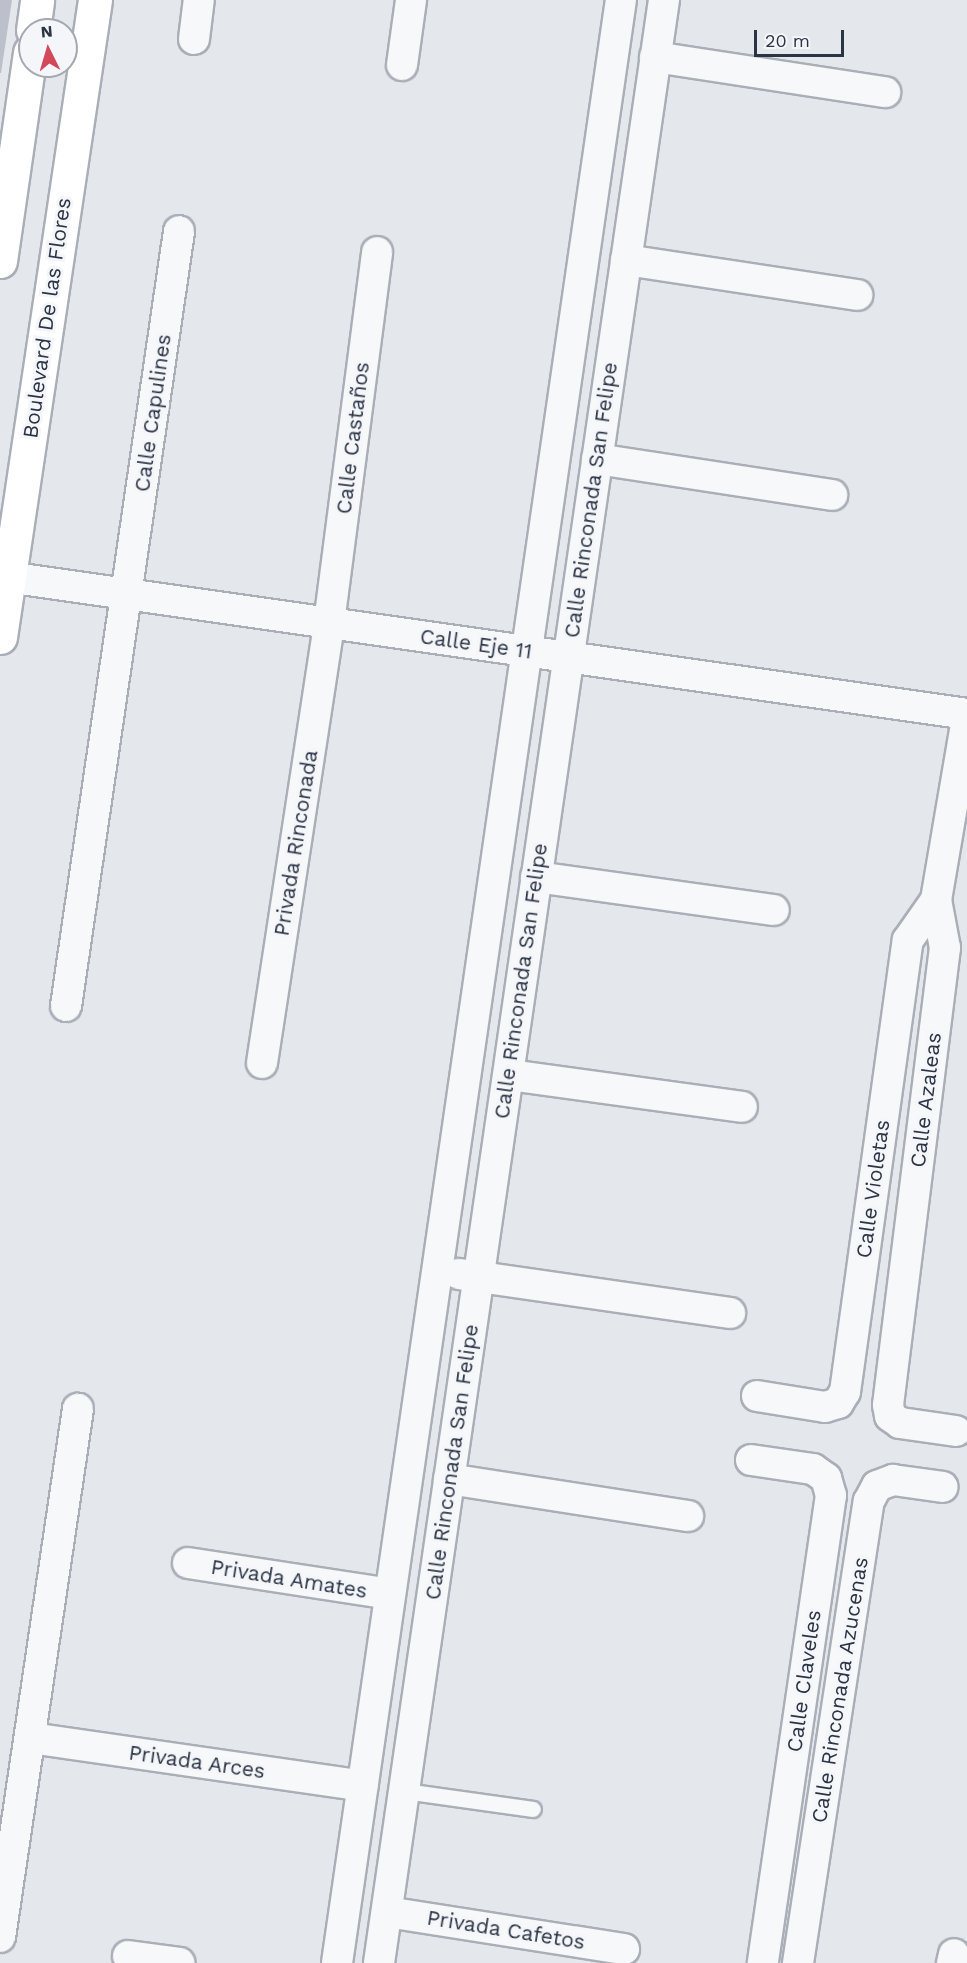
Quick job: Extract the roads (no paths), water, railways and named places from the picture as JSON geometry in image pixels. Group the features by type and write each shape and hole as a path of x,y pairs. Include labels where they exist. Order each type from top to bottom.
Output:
{"street":[{"path":"35,18 38,0"},
{"name":"Boulevard De las Flores","path":"0,637 4,577 95,0"},
{"path":"194,39 199,0"},
{"path":"402,65 411,0"},
{"name":"Calle Rinconada San Felipe","path":"337,1963 621,0"},
{"name":"Calle Rinconada San Felipe","path":"379,1963 664,0"},
{"path":"656,57 885,92"},
{"path":"0,261 26,78"},
{"name":"Calle Capulines","path":"128,594 179,231"},
{"name":"Calle Castaños","path":"329,623 377,252"},
{"path":"626,260 857,295"},
{"path":"597,459 832,495"},
{"name":"Calle Eje 11","path":"4,577 967,714"},
{"path":"66,1006 128,594"},
{"name":"Privada Rinconada","path":"262,1063 329,623"},
{"name":"Calle Azaleas","path":"956,1431 900,1423 890,1416 888,1405 945,948 936,900 967,719"},
{"path":"536,877 774,910"},
{"name":"Calle Violetas","path":"757,1396 825,1407 838,1403 845,1392 908,940 936,900"},
{"path":"508,1075 742,1107"},
{"path":"438,1272 730,1313"},
{"path":"0,1937 78,1409"},
{"name":"Calle Claveles","path":"751,1460 813,1469 826,1478 831,1495 763,1963"},
{"path":"449,1479 688,1516"},
{"name":"Calle Rinconada Azucenas","path":"798,1963 869,1501 877,1486 893,1480 943,1487"},
{"name":"Privada Amates","path":"188,1563 390,1594"},
{"name":"Privada Arces","path":"31,1738 363,1786"},
{"name":"Privada Cafetos","path":"387,1912 624,1949"},
{"path":"128,1956 180,1963"}],"lane":[{"path":"405,1791 533,1809"}]}
